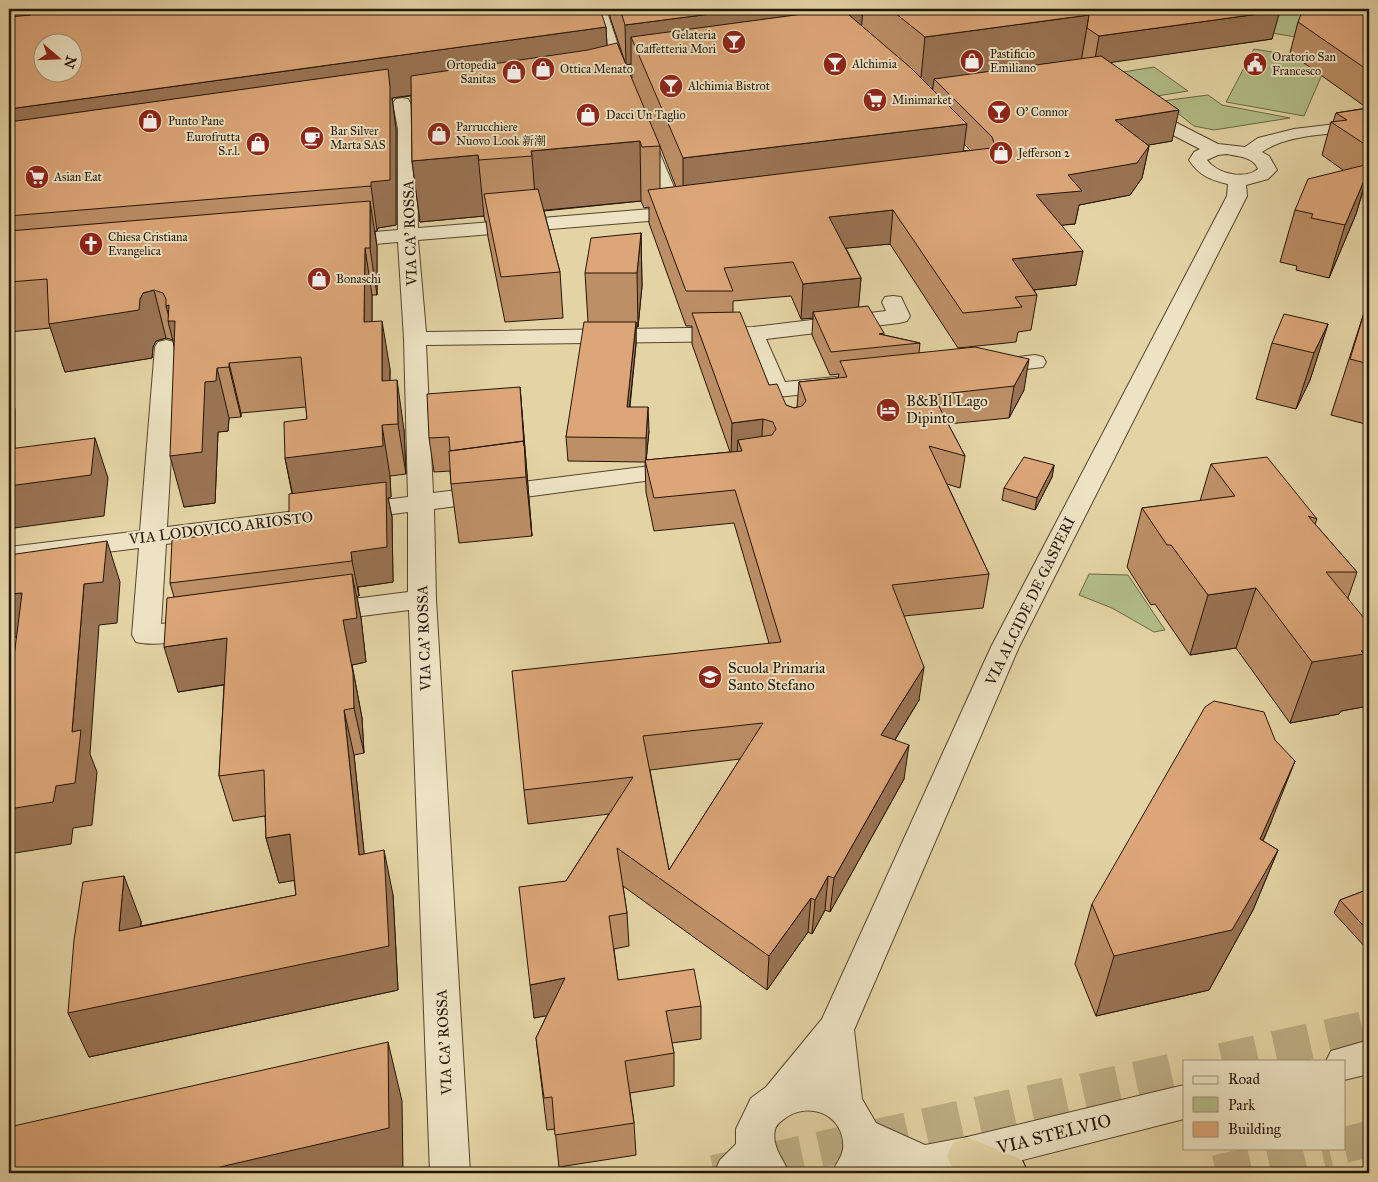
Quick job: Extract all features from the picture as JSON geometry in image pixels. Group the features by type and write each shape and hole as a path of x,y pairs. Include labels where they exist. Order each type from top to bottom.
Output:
{"highway":[{"path":"967,1156 1008,1173"}],"street":[{"path":"549,15 626,9"},
{"path":"599,10 627,72 630,100"},
{"path":"600,76 627,72"},
{"path":"1132,100 1171,127 1214,150"},
{"name":"VIA CA' ROSSA","path":"402,103 407,128 408,235 415,339 421,502 422,599 450,1173"},
{"path":"1248,153 1264,142 1294,134 1369,125"},
{"path":"640,126 675,213"},
{"path":"1226,149 1248,153 1264,161 1268,170 1258,178 1237,179 1214,174 1200,165 1198,160 1200,156 1214,150 1226,149"},
{"name":"VIA ALCIDE DE GASPERI","path":"753,1166 755,1134 759,1119 768,1106 781,1097 836,1030 1005,647 1237,196 1237,179"},
{"path":"320,243 705,209"},
{"path":"415,339 753,334 899,316 893,302"},
{"path":"753,334 777,390 857,381"},
{"path":"166,347 151,537 146,635 225,625"},
{"path":"976,368 1035,362"},
{"name":"VIA LODOVICO ARIOSTO","path":"9,556 702,467"},
{"path":"294,616 422,599"},
{"name":"VIA ALCIDE DE GASPERI","path":"836,1030 852,1120 863,1152 852,1173"},
{"path":"1346,1062 1369,1056"},
{"path":"781,1097 796,1092 813,1092 829,1096 852,1120 923,1164"},
{"name":"VIA STELVIO","path":"879,1173 967,1156 1183,1102"}],"green space":[{"path":"1272,9 1284,9 1369,29 1330,43 1243,28"},
{"path":"1254,49 1328,61 1304,116 1226,102"},
{"path":"1154,67 1188,91 1157,96 1123,72"},
{"path":"1208,95 1222,105 1290,118 1214,130 1194,126 1162,101"},
{"path":"1089,574 1128,575 1165,630 1154,632 1112,608 1079,595"}],"building":[{"path":"32,9 59,9 61,13 90,9 600,9 606,27 9,109 9,17 31,15 33,13"},
{"path":"620,9 749,9 625,25"},
{"path":"842,9 911,68 967,124 683,158 631,37"},
{"path":"890,9 1079,9 1089,15 925,37"},
{"path":"1079,9 1276,9 1280,11 1099,36 1087,28 1089,15"},
{"path":"1303,9 1369,9 1369,71 1298,22"},
{"path":"617,43 660,146 642,147 640,141 531,151 532,156 479,160 478,155 412,161 411,76 588,50"},
{"path":"1101,56 1179,110 1115,120 1149,146 1137,163 1068,175 1082,191 1036,195 1083,251 1012,259 1037,295 1015,297 1022,307 963,313 893,210 829,217 861,278 803,284 793,262 724,268 733,291 686,291 648,190 991,148 994,143 992,137 934,79"},
{"path":"388,69 390,87 390,180 371,182 371,186 9,216 9,122"},
{"path":"1369,108 1369,147 1331,122 1347,120 1336,113"},
{"path":"1369,164 1369,169 1345,225 1311,218 1313,214 1295,210 1308,179"},
{"path":"538,189 560,272 501,277 484,194"},
{"path":"370,201 370,248 365,248 364,322 382,321 382,381 397,380 398,424 382,425 383,446 285,458 284,422 307,419 301,357 229,363 229,367 217,368 216,381 205,382 202,452 170,456 175,321 168,321 169,305 166,306 166,299 163,293 154,290 143,293 140,299 139,310 49,324 47,279 9,282 9,231"},
{"path":"641,233 637,273 585,273 591,238"},
{"path":"1369,297 1369,364 1350,359"},
{"path":"868,306 884,333 879,334 920,343 831,352 813,312"},
{"path":"740,312 769,385 777,384 786,405 794,408 802,406 806,401 799,382 847,377 840,361 975,347 1029,359 1014,386 933,395 965,456 929,446 989,574 892,585 924,667 881,735 909,745 834,878 828,876 815,900 811,898 769,956 617,848 627,913 609,916 618,980 694,969 701,1006 666,1011 674,1053 625,1061 634,1123 555,1135 552,1097 544,1098 536,1038 565,978 530,985 519,887 566,881 633,777 524,790 512,671 781,642 735,490 654,498 645,460 742,451 738,440 772,435 776,429 773,422 763,419 732,423 692,313","holes":["763,723 669,870 643,736"]},
{"path":"1284,314 1328,324 1314,353 1272,343"},
{"path":"584,322 636,322 627,407 648,407 646,438 566,437"},
{"path":"520,387 524,441 450,451 449,437 429,438 427,394"},
{"path":"95,438 91,475 9,486 9,449"},
{"path":"524,441 526,477 451,484 449,451"},
{"path":"1024,457 1054,465 1037,498 1004,488"},
{"path":"1267,457 1317,519 1308,516 1357,572 1326,572 1369,624 1369,650 1361,651 1364,654 1312,662 1256,588 1208,595 1171,545 1167,545 1142,508 1235,496 1211,464"},
{"path":"386,482 387,547 351,552 352,561 170,583 172,540 289,524 289,494"},
{"path":"107,541 103,582 84,584 72,732 81,730 75,783 56,786 53,802 9,809 9,697 22,593 9,594 9,555"},
{"path":"352,574 357,618 343,620 353,673 354,708 344,710 359,855 384,850 389,946 68,1013 74,940 83,882 124,876 119,931 296,895 290,834 266,838 264,770 219,776 227,638 164,647 167,598"},
{"path":"1214,701 1264,712 1275,740 1295,761 1260,839 1278,850 1232,930 1114,956 1092,904 1205,707"},
{"path":"1369,889 1369,932 1340,900"},
{"path":"388,1042 389,1128 194,1173 9,1173 9,1127"}],"tunnel":[{"path":"1226,1060 1369,1028"},
{"path":"714,1173 1183,1069"},
{"path":"1346,1145 1369,1139"},
{"path":"1216,1173 1320,1150"}],"place":[{"name":"Gelateria Caffetteria Mori","path":"734,42"},
{"name":"Pastificio Emiliano","path":"972,61"},
{"name":"Alchimia","path":"835,64"},
{"name":"Oratorio San Francesco","path":"1255,64"},
{"name":"Ottica Menato","path":"543,69"},
{"name":"Ortopedia Sanitas","path":"514,72"},
{"name":"Alchimia Bistrot","path":"671,86"},
{"name":"Minimarket","path":"875,100"},
{"name":"O' Connor","path":"999,112"},
{"name":"Dacci Un Taglio","path":"588,115"},
{"name":"Punto Pane","path":"150,121"},
{"name":"Parrucchiere Nuovo Look 新潮","path":"439,134"},
{"name":"Bar Silver Marta SAS","path":"312,138"},
{"name":"Eurofrutta S.r.l.","path":"258,144"},
{"name":"Jefferson 2","path":"1001,153"},
{"name":"Asian Eat","path":"37,177"},
{"name":"Chiesa Cristiana Evangelica","path":"91,244"},
{"name":"Bonaschi","path":"319,279"},
{"name":"B&B Il Lago Dipinto","path":"888,410"},
{"name":"Scuola Primaria Santo Stefano","path":"710,677"}]}
